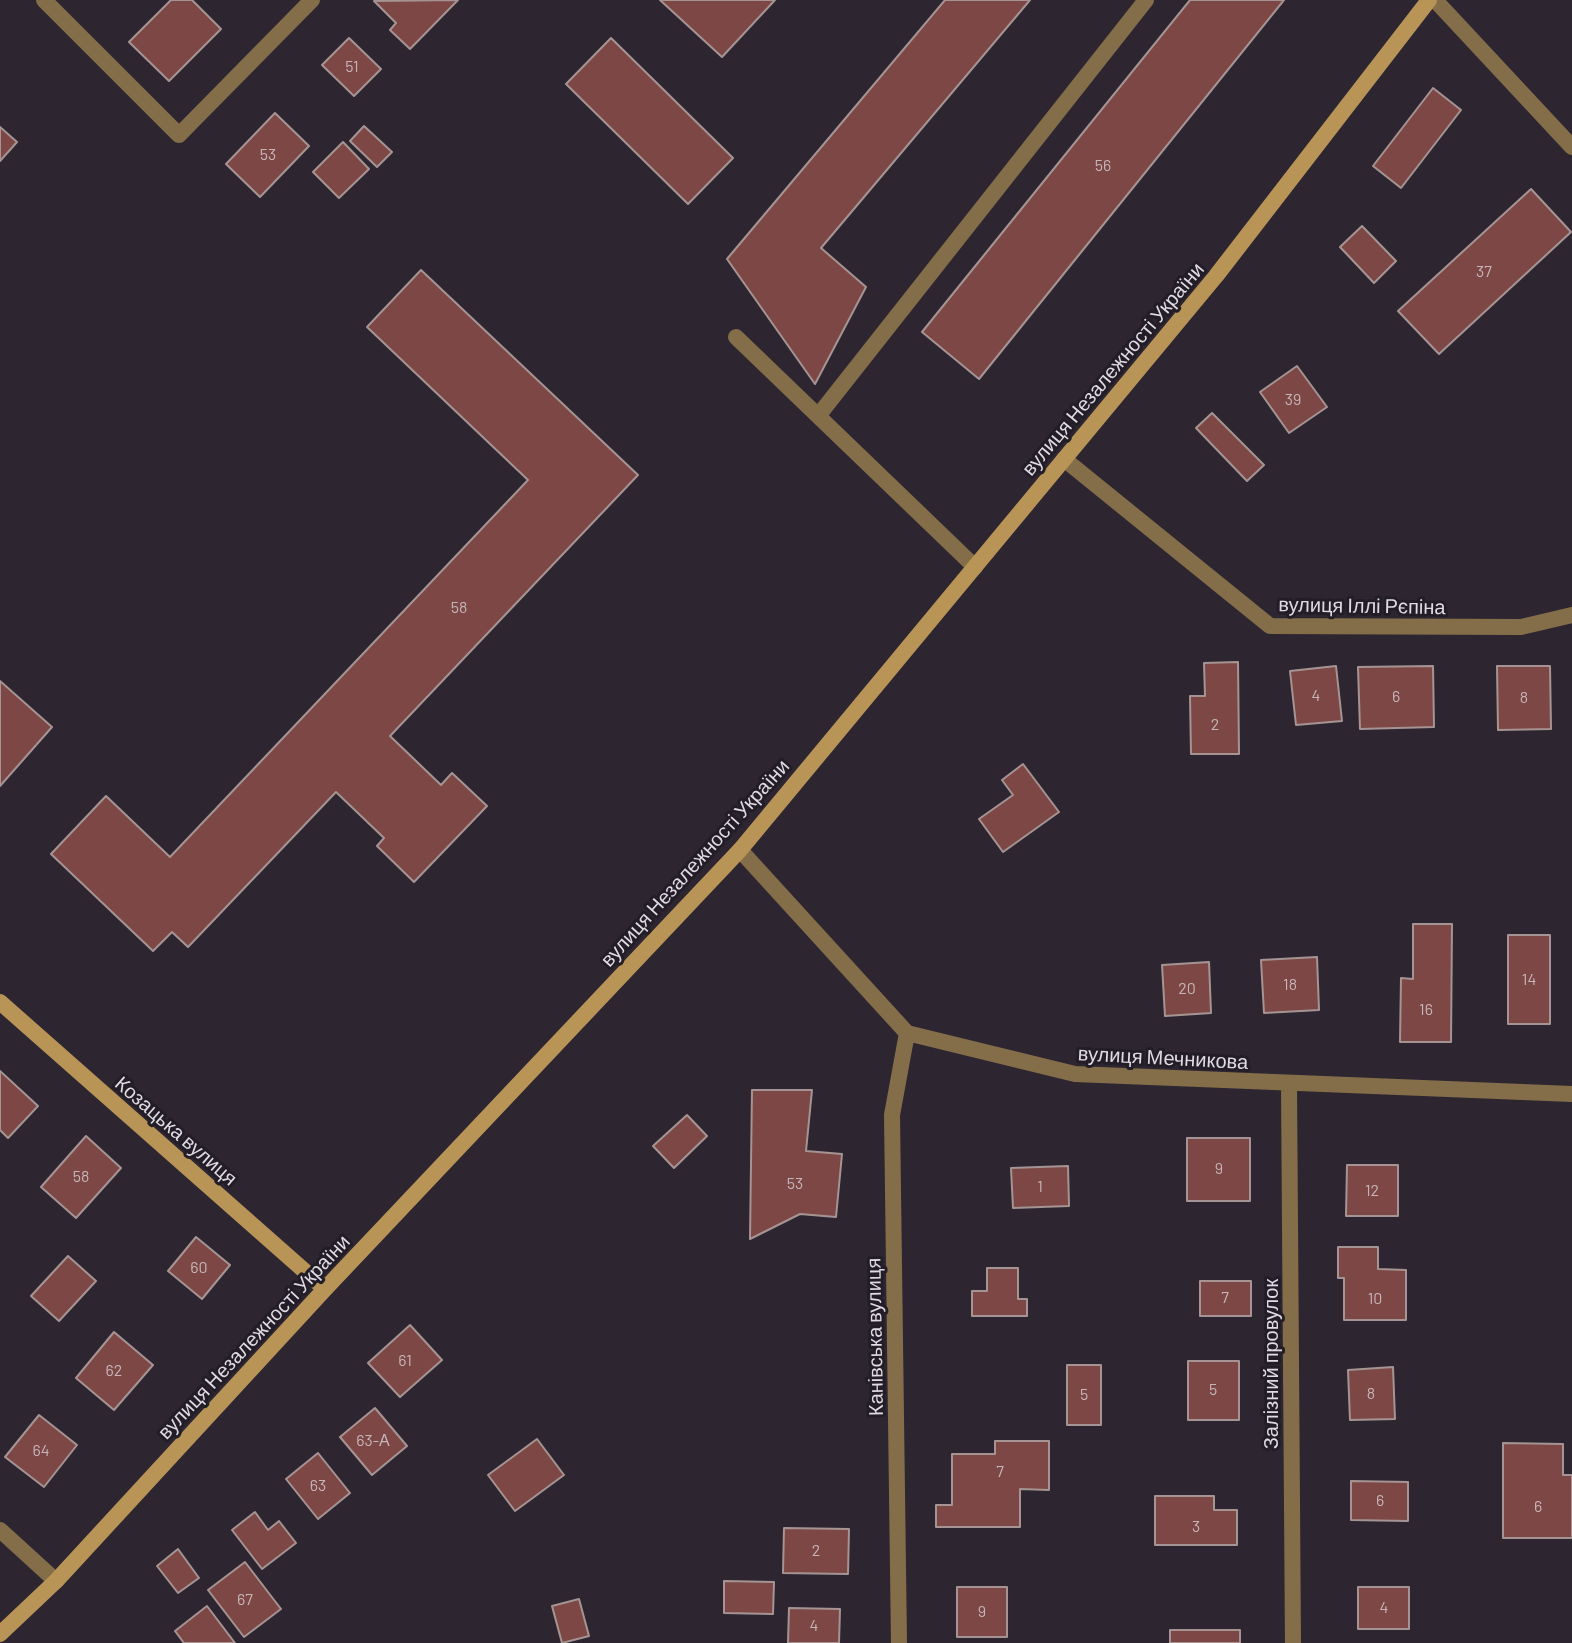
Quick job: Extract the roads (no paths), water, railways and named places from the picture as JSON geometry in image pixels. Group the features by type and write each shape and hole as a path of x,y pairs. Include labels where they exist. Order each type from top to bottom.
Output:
{"street":[{"path":"44,0 179,135 312,0"},
{"path":"818,416 1146,0"},
{"path":"1432,0 1572,147"},
{"name":"вулиця Незалежності України","path":"0,1634 56,1581 325,1289 740,850 1216,276 1432,0"},
{"path":"736,337 975,567"},
{"name":"вулиця Іллі Рєпіна","path":"1064,459 1270,626 1521,627 1572,615"},
{"path":"740,850 907,1033"},
{"name":"Козацька вулиця","path":"0,1002 325,1289"},
{"name":"вулиця Мечникова","path":"907,1033 1075,1074 1572,1094"},
{"name":"Канівська вулиця","path":"899,1643 892,1115 907,1033"},
{"name":"Залізний провулок","path":"1289,1085 1293,1643"},
{"path":"0,1530 56,1581"}]}
